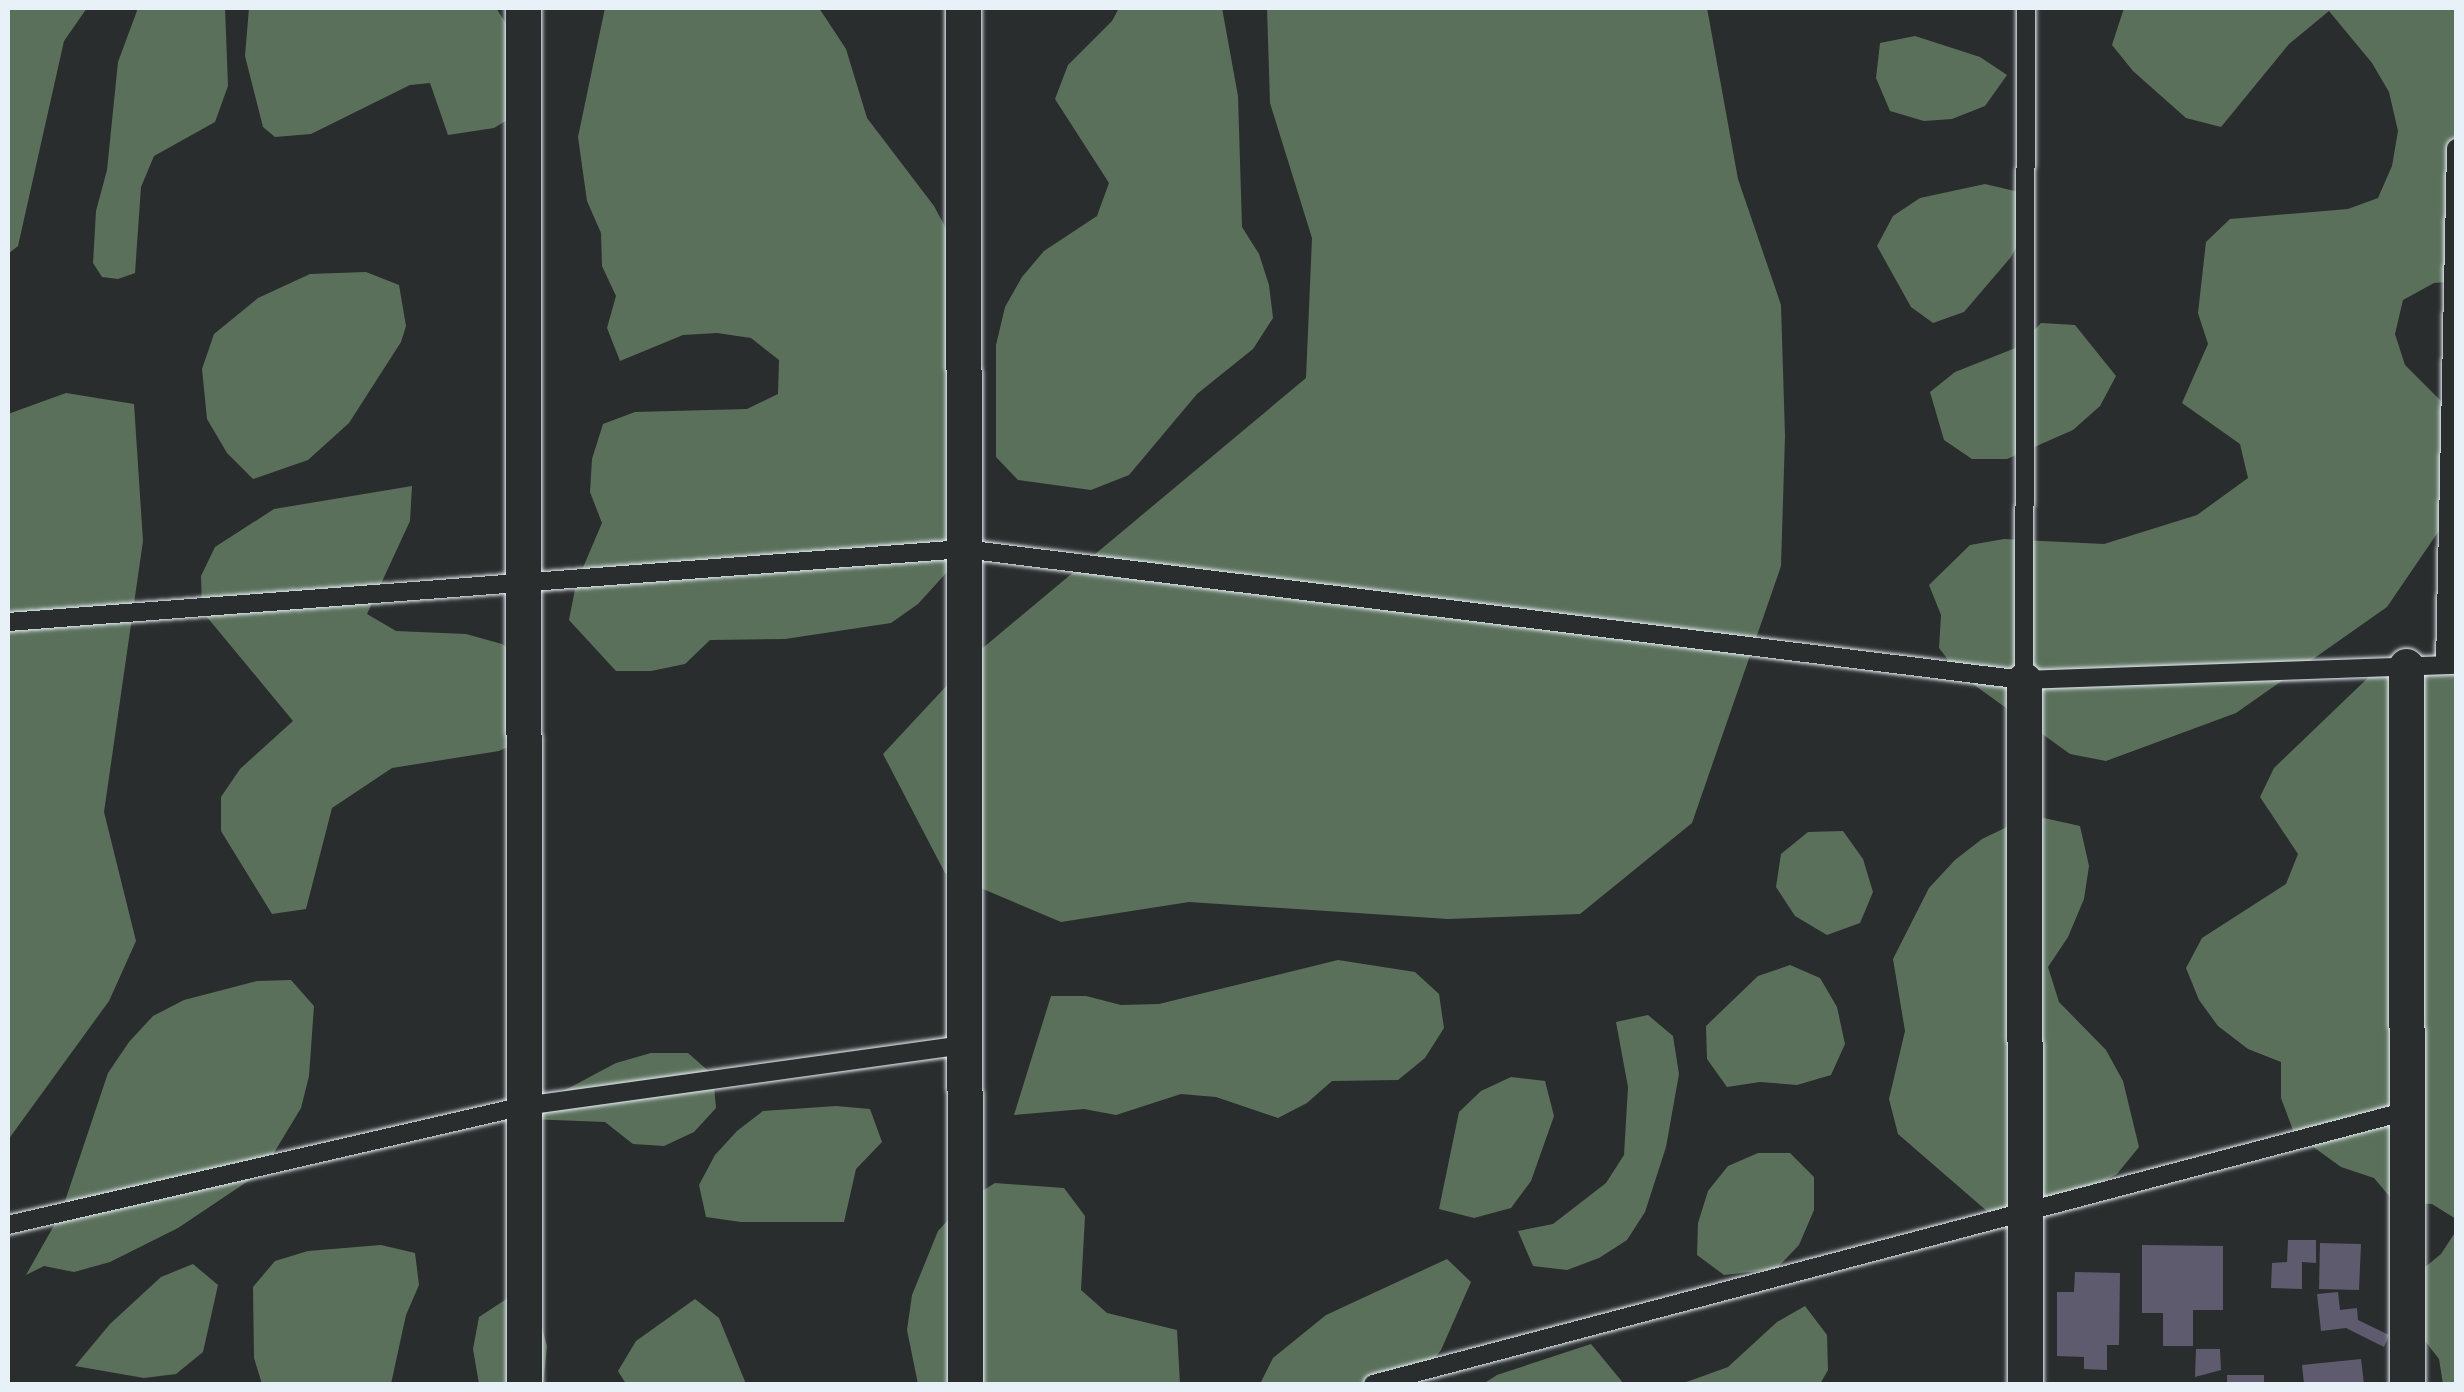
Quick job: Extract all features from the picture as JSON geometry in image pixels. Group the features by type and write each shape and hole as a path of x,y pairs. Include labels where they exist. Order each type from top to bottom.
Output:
{"street":[{"path":"523,8 524,1384"},
{"path":"963,8 965,1384"},
{"path":"2406,666 2407,1384"},
{"path":"2024,680 2025,1384"}],"lane":[{"path":"2024,680 2026,8"},
{"path":"8,622 964,549 2024,680 2451,665 2456,148"},
{"path":"8,1225 524,1106 964,1045"},
{"path":"1373,1384 2407,1111"}],"green space":[{"path":"8,8 87,8 64,41 18,246 8,254"},
{"path":"138,8 225,8 228,86 215,122 154,156 141,187 135,273 118,279 102,277 93,263 96,211 107,170 118,62"},
{"path":"249,8 496,8 525,52 509,119 494,128 448,135 430,83 410,85 311,134 275,137 263,127 245,56"},
{"path":"605,8 819,8 846,49 867,118 934,206 950,236 966,551 918,604 891,623 785,639 710,640 685,664 651,671 616,671 569,620 576,584 602,523 590,492 592,459 603,424 635,412 747,409 778,394 779,360 751,338 717,333 683,335 620,361 607,328 616,296 602,266 601,233 587,201 578,137"},
{"path":"1119,8 1222,8 1238,96 1242,227 1259,254 1269,285 1273,318 1253,349 1197,394 1129,475 1091,490 1018,480 996,457 996,345 1005,307 1022,277 1044,251 1097,216 1109,183 1055,99 1068,65 1112,21"},
{"path":"1267,8 1707,8 1738,179 1781,305 1785,436 1781,566 1692,823 1580,914 1448,919 1189,902 1061,922 945,873 883,754 978,652 1306,378 1312,238 1270,103"},
{"path":"2124,8 2456,8 2456,281 2434,283 2403,300 2395,334 2405,365 2452,412 2449,516 2387,607 2236,713 2106,761 2070,754 1959,674 1939,648 1941,615 1929,585 1970,545 2004,539 2104,544 2197,515 2248,478 2240,444 2182,403 2208,344 2198,313 2206,242 2230,219 2348,209 2378,198 2392,166 2398,131 2389,92 2372,63 2329,11 2289,44 2221,127 2186,118 2133,71 2112,45"},
{"path":"1915,36 1980,57 2007,75 1985,106 1952,119 1924,121 1890,111 1876,78 1880,43"},
{"path":"1985,184 2019,192 2027,225 2011,257 1964,312 1933,323 1911,307 1877,246 1893,216 1920,198"},
{"path":"366,272 399,285 406,326 401,342 349,423 308,460 253,479 227,453 207,419 202,369 214,334 258,298 310,274"},
{"path":"2041,323 2075,325 2116,376 2100,406 2073,430 2007,459 1972,459 1944,440 1930,392 1955,372 2018,347"},
{"path":"66,393 134,404 143,541 104,812 136,941 109,1001 8,1140 8,414"},
{"path":"412,486 410,521 367,614 396,631 466,634 502,644 529,662 535,735 499,751 392,768 332,808 306,909 272,914 221,831 221,797 240,769 293,721 202,611 201,576 215,547 274,509"},
{"path":"2456,661 2456,1219 2432,1204 2395,1203 2374,1178 2341,1167 2294,1133 2281,1098 2281,1062 2248,1049 2218,1026 2199,1000 2186,968 2202,938 2286,884 2298,854 2260,797 2274,768 2373,673"},
{"path":"2044,818 2080,826 2089,866 2084,899 2068,937 2048,967 2059,1002 2106,1050 2123,1081 2139,1147 2117,1174 2055,1205 2022,1213 1988,1212 1898,1134 1889,1099 1905,1031 1893,959 1929,888 1955,860 1982,839 2013,824"},
{"path":"1843,831 1863,859 1873,892 1860,923 1827,935 1795,916 1776,887 1781,854 1808,832"},
{"path":"1338,960 1415,972 1439,994 1444,1028 1425,1058 1398,1080 1332,1081 1307,1103 1278,1118 1216,1097 1181,1094 1116,1115 1084,1109 1014,1115 1051,996 1086,996 1121,1005 1159,1004"},
{"path":"1790,965 1820,978 1837,1007 1845,1044 1831,1075 1797,1085 1760,1082 1727,1087 1707,1059 1706,1026 1758,976"},
{"path":"291,980 314,1006 309,1076 301,1108 263,1171 178,1228 110,1262 74,1272 44,1266 26,1275 61,1213 108,1073 129,1042 153,1016 184,1000 257,981"},
{"path":"1648,1015 1673,1036 1679,1074 1666,1147 1645,1212 1627,1240 1599,1258 1567,1270 1533,1266 1518,1231 1553,1224 1606,1183 1624,1155 1628,1087 1616,1022"},
{"path":"651,1053 688,1053 713,1075 716,1108 694,1132 664,1146 633,1144 605,1122 528,1119 554,1096 616,1063"},
{"path":"1511,1077 1545,1081 1554,1116 1531,1181 1511,1208 1474,1218 1439,1209 1459,1112 1481,1091"},
{"path":"836,1106 870,1109 882,1142 856,1169 844,1222 741,1222 706,1217 699,1185 715,1155 737,1131 763,1111"},
{"path":"1758,1153 1790,1153 1814,1177 1814,1210 1799,1245 1776,1269 1724,1275 1697,1255 1698,1223 1708,1191 1728,1166"},
{"path":"995,1183 1064,1188 1085,1216 1081,1290 1107,1313 1177,1330 1180,1384 918,1384 907,1330 912,1295 938,1231 966,1201"},
{"path":"2456,1231 2456,1384 2443,1384 2439,1359 2398,1306 2413,1277 2441,1254"},
{"path":"381,1245 415,1253 419,1285 406,1315 391,1384 262,1384 254,1358 253,1287 275,1261 308,1251"},
{"path":"1447,1259 1471,1282 1441,1350 1415,1384 1260,1384 1273,1358 1326,1315"},
{"path":"193,1264 218,1285 203,1352 176,1374 144,1378 75,1366 110,1324 161,1277"},
{"path":"508,1298 538,1313 547,1346 543,1384 479,1384 473,1349 479,1317"},
{"path":"695,1299 719,1318 746,1384 626,1384 618,1371 636,1341"},
{"path":"1805,1306 1827,1335 1828,1370 1820,1384 1681,1384 1728,1367 1777,1322"},
{"path":"1591,1344 1624,1384 1483,1384 1497,1375"}],"building":[{"path":"2288,1240 2316,1240 2316,1263 2302,1262 2302,1289 2271,1288 2272,1263 2287,1262"},
{"path":"2320,1243 2361,1244 2359,1290 2319,1289"},
{"path":"2142,1245 2223,1246 2223,1310 2193,1310 2193,1346 2163,1346 2163,1313 2142,1313"},
{"path":"2075,1272 2120,1273 2119,1345 2107,1345 2107,1370 2084,1369 2084,1357 2057,1356 2057,1292 2074,1292"},
{"path":"2338,1292 2340,1310 2357,1308 2358,1320 2389,1335 2384,1347 2346,1328 2321,1331 2317,1294"},
{"path":"2196,1349 2220,1349 2221,1370 2195,1377"},
{"path":"2361,1359 2364,1384 2304,1384 2302,1365"},
{"path":"2227,1375 2264,1375 2264,1384 2227,1384"}]}
